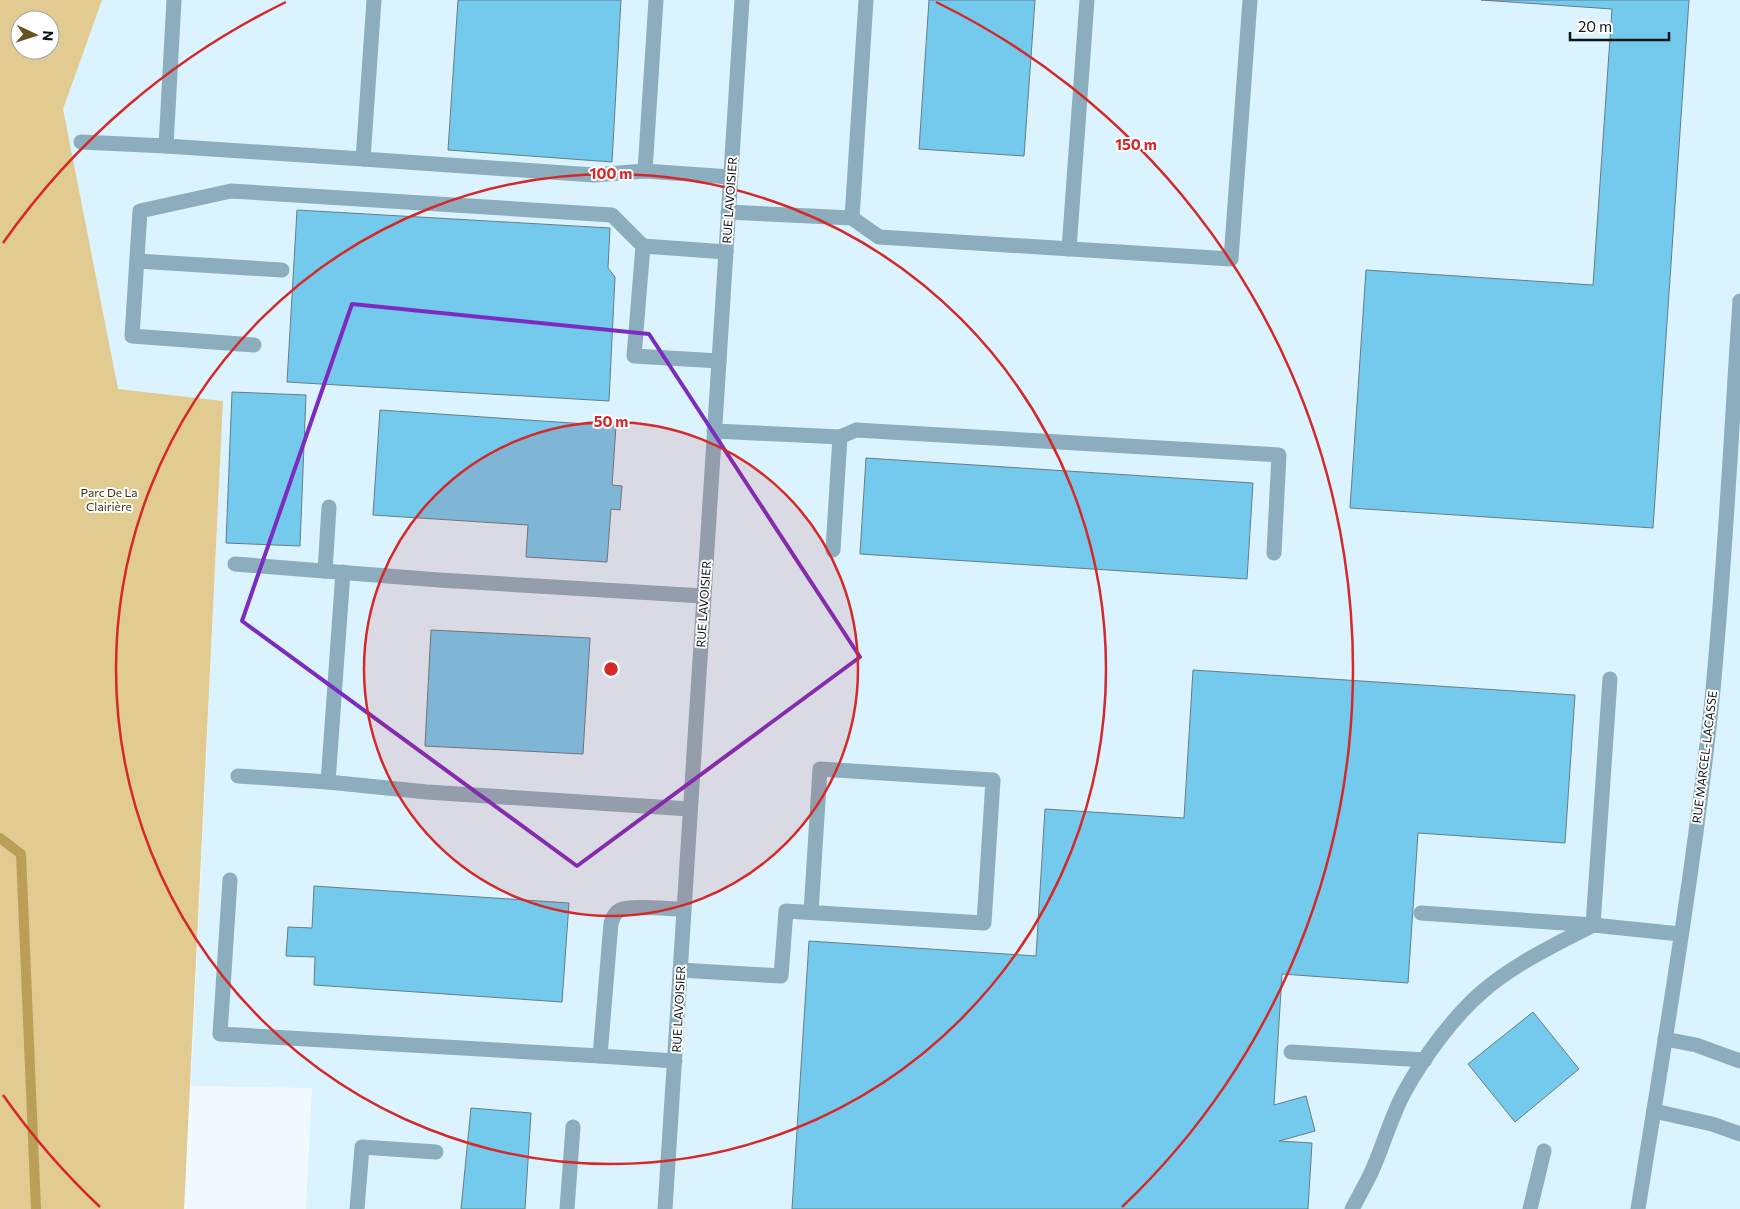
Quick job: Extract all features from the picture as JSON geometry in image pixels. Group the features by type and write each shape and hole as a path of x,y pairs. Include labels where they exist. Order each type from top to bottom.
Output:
{"street":[{"path":"166,146 174,0"},
{"path":"364,159 374,0"},
{"path":"645,171 656,0"},
{"name":"RUE LAVOISIER","path":"665,1209 742,0"},
{"path":"852,218 866,0"},
{"path":"1069,249 1087,0"},
{"path":"728,212 852,218 879,237 1232,259 1250,0"},
{"path":"81,142 364,159 594,176 645,171 730,176"},
{"path":"254,345 132,336 140,211 231,191 612,215 643,246 726,252"},
{"path":"643,246 634,356 719,360"},
{"path":"137,261 282,270"},
{"name":"RUE MARCEL-LACASSE","path":"1638,1209 1665,1039 1712,700 1740,301"},
{"path":"714,430 840,437 856,430 1279,455 1274,553"},
{"path":"833,550 840,437"},
{"path":"325,571 329,507"},
{"path":"235,564 703,596"},
{"path":"328,782 343,572"},
{"path":"1593,925 1610,679"},
{"path":"680,970 781,976 786,911 984,923 993,780 820,769 811,912"},
{"path":"238,776 690,809"},
{"path":"230,880 220,1034 674,1061"},
{"path":"600,1056 614,916 618,911 629,908 684,909"},
{"path":"1421,913 1593,925 1680,934"},
{"path":"1352,1209 1370,1174 1388,1126 1405,1090 1425,1060 1462,1012 1483,991 1533,957 1593,925"},
{"path":"1665,1039 1696,1045 1740,1060"},
{"path":"1291,1052 1425,1060"},
{"path":"1654,1110 1712,1124 1740,1134"},
{"path":"567,1209 573,1127"},
{"path":"357,1209 362,1147 436,1152"},
{"path":"1530,1209 1544,1151"}],"highlighted area":[{"path":"352,304 649,334 860,657 577,866 242,621"}],"shaded area":[{"path":"88,0 1740,0 1740,1209 306,1209 312,1088 191,1086 223,401 91,386 33,152"}],"green space":[{"name":"Parc De La Clairière","path":"0,0 102,0 63,109 118,389 223,401 184,1209 0,1209"}],"building":[{"path":"458,0 621,0 612,162 448,150"},
{"path":"929,0 1035,0 1024,156 919,149"},
{"path":"1481,0 1689,0 1653,528 1350,508 1366,270 1593,285 1612,9"},
{"path":"297,210 610,228 608,268 615,277 609,401 287,382"},
{"path":"232,392 306,395 300,546 226,543"},
{"path":"380,410 616,426 612,485 622,486 620,510 611,509 607,562 526,557 528,525 373,515"},
{"path":"866,458 1253,483 1247,579 860,554"},
{"path":"431,630 590,638 583,754 425,746"},
{"path":"1193,670 1575,695 1565,843 1418,833 1408,983 1282,974 1274,1105 1306,1096 1315,1131 1279,1141 1312,1143 1308,1209 792,1209 809,941 1036,956 1045,809 1184,818"},
{"path":"314,886 569,903 562,1002 314,985 315,957 286,956 288,927 312,928"},
{"path":"1533,1012 1579,1069 1515,1122 1468,1064"},
{"path":"471,1108 531,1113 525,1209 461,1209"}],"waterway":[{"path":"0,838 21,854 36,1209"}]}
